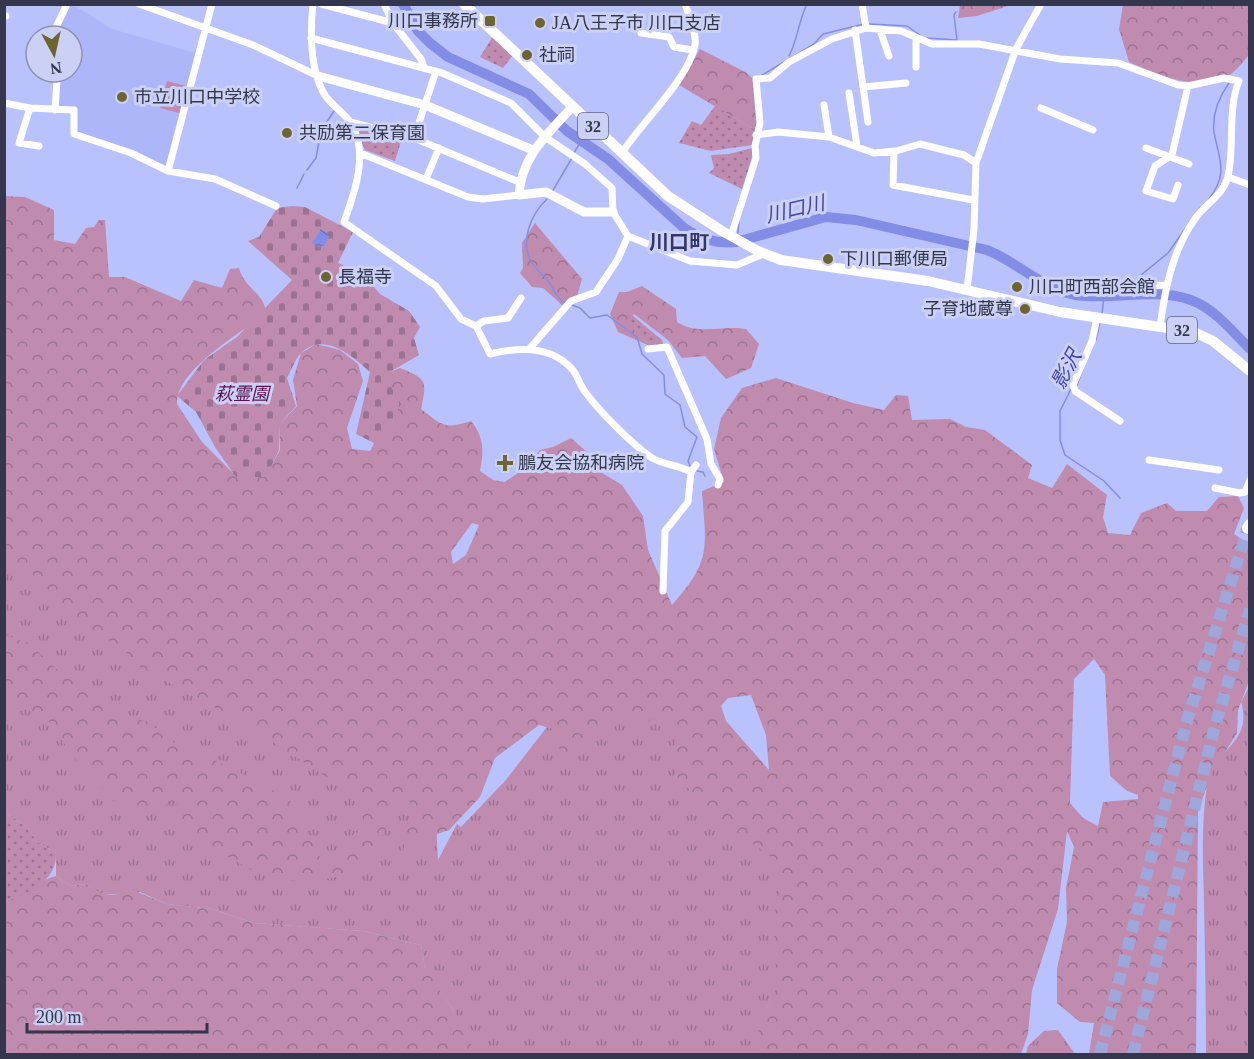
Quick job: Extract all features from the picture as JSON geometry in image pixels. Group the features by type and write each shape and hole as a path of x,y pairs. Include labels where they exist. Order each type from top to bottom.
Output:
{"main road":[{"name":"32","path":"464,4 676,202 760,253 791,262 896,276 1100,319 1204,336 1250,370"}],"street":[{"path":"58,24 67,4"},
{"path":"139,4 151,11 206,27 298,64 318,76 425,105 533,150"},
{"path":"168,171 212,4"},
{"path":"313,4 311,38 318,76 330,102 350,122 360,153 356,188 344,222 436,286 461,319 476,326 490,354 515,348 530,348 557,357 567,364 598,408 652,458 693,469 688,502 665,531 663,591"},
{"path":"321,4 393,23"},
{"path":"384,4 393,23 421,59 424,68"},
{"path":"622,153 636,132 647,123 660,106 693,50 695,44 685,4"},
{"path":"862,4 865,26"},
{"path":"967,290 973,236 976,163 1016,49 1041,4"},
{"path":"731,236 756,158 756,135 760,123 756,79 770,78 789,62 832,39 865,26 880,30 902,31 932,44 979,44 1016,49 1060,59 1118,63 1169,82 1188,86 1216,79 1239,81 1228,177 1218,196 1196,217 1183,238 1165,287 1160,327"},
{"path":"855,30 868,122"},
{"path":"880,30 889,56"},
{"path":"641,33 669,37 674,47 693,50"},
{"path":"311,38 436,71 511,103 612,188 613,212 628,236 690,261 704,263 737,265 760,253"},
{"path":"916,39 916,67"},
{"path":"414,138 436,71"},
{"path":"863,87 906,83"},
{"path":"55,110 57,84"},
{"path":"1178,185 1173,199 1146,191 1155,166 1172,155 1188,86"},
{"path":"849,93 857,146"},
{"path":"4,103 30,108 74,110 74,134 131,153 168,171 215,179 276,206"},
{"path":"824,105 829,137"},
{"path":"851,108 866,105"},
{"path":"519,195 519,182 533,150 573,106"},
{"path":"30,108 19,143 39,146"},
{"path":"1041,108 1093,129"},
{"path":"350,122 414,138 519,182"},
{"path":"756,135 778,132 829,137 874,153 894,152 920,144 964,155 976,163"},
{"path":"426,179 439,148"},
{"path":"1146,148 1189,164"},
{"path":"894,152 893,185 973,200"},
{"path":"360,153 454,192 478,199 551,194 584,212 613,212"},
{"path":"1228,177 1250,184"},
{"path":"530,348 569,303 596,292 618,259 628,236"},
{"path":"1115,286 1165,287"},
{"path":"476,326 484,321 508,318 521,298"},
{"path":"1100,319 1074,388 1120,421"},
{"path":"648,349 668,347 707,439 711,464 720,479 718,485"},
{"path":"1149,460 1219,470"},
{"path":"1215,488 1240,494 1245,492 1250,480"}],"shaded area":[{"name":"市立川口中学校","path":"67,5 73,5 112,29 199,54 168,171 74,134 74,111 55,110 57,84 84,84 84,24 58,24"}],"green space":[{"path":"960,4 1011,5 977,16 958,18"},
{"path":"1123,5 1249,5 1249,55 1232,73 1217,80 1191,82 1165,77 1129,62 1119,29"},
{"path":"493,36 513,55 503,68 480,57"},
{"path":"700,49 747,73 756,82 759,124 755,130 679,85"},
{"path":"167,81 186,86 179,113 160,108"},
{"path":"715,106 755,130 752,145 711,151 679,143 692,121 701,125"},
{"path":"354,123 403,135 395,161 365,150"},
{"path":"752,148 752,157 742,189 709,173 714,168 711,155 729,154"},
{"path":"5,196 25,197 54,210 54,240 75,244 86,228 94,227 99,220 105,220 109,277 125,277 181,301 194,280 222,288 230,269 239,268 245,281 261,299 267,313 198,365 179,391 177,404 202,442 237,477 265,477 280,450 279,425 297,406 293,380 301,353 316,344 340,350 358,364 363,381 347,428 352,449 370,451 393,407 382,385 390,372 400,368 416,375 423,382 421,409 434,419 449,425 471,421 482,444 480,471 493,480 505,482 528,466 540,450 553,447 571,438 587,452 594,468 622,485 643,516 648,550 672,605 694,576 704,553 705,527 702,491 724,482 714,449 721,418 742,388 776,378 853,403 884,410 896,395 908,396 912,420 950,419 966,427 985,430 1032,465 1028,478 1052,488 1067,464 1107,495 1103,517 1108,533 1130,535 1141,513 1167,503 1176,511 1207,511 1219,497 1238,496 1244,508 1234,534 1249,544 1249,681 1238,710 1237,733 1212,773 1198,811 1196,1054 1089,1054 1094,1023 1080,1022 1057,1003 1057,969 1067,922 1066,888 1074,847 1067,831 1058,909 1032,990 1028,1034 1021,1054 762,1054 757,1024 777,988 773,922 780,887 775,860 727,825 703,814 692,792 675,775 677,728 659,714 645,724 620,710 592,730 563,768 556,730 539,725 495,758 480,797 449,830 426,838 402,857 410,814 409,796 399,795 381,839 359,872 307,883 257,873 184,832 176,799 153,813 112,800 82,768 47,719 5,700 4,634 28,643 61,673 98,694 112,713 148,722 177,745 203,754 285,796 297,808 317,853 327,865 364,822 364,811 353,794 240,721 141,668 122,648 88,628 30,572 18,565 5,567","holes":["472,523 479,525 466,555 453,564 451,552","1094,659 1105,675 1110,776 1127,791 1138,795 1138,799 1103,802 1098,826 1083,818 1070,803 1074,679","751,695 766,735 769,770 726,721 721,706 728,698"]},
{"name":"萩霊園","path":"305,207 353,232 338,263 363,274 380,294 409,311 420,327 414,338 419,355 390,372 387,380 401,404 380,446 356,434 370,372 346,353 328,345 319,344 301,353 287,378 296,406 279,425 279,450 266,477 236,477 215,447 196,412 177,396 204,360 237,337 292,280 248,241 259,237 277,208"},
{"path":"535,223 582,279 577,296 562,305 543,288 532,287 520,273 523,268 522,243"},
{"path":"642,286 676,309 677,322 685,326 702,329 746,329 759,344 751,368 726,379 705,356 682,358 668,340 634,314 627,322 650,346 618,332 610,314 619,292 627,292"},
{"path":"632,315 662,340 663,344 650,346 626,322"},
{"path":"12,558 409,786 435,805 438,860 457,824 461,827 505,781 547,727 649,674 787,866 782,981 767,1006 761,1024 768,1054 466,1054 454,1011 425,969 421,945 363,931 254,923 212,909 167,904 140,892 102,895 86,884 70,886 56,876 56,853 37,842 28,828 5,812 4,560"},
{"path":"1249,687 1249,1054 1206,1054 1203,844 1205,800 1210,773 1242,728 1241,702"},
{"path":"5,812 28,828 37,842 56,853 55,863 47,879 32,891 5,901"},
{"path":"56,876 70,886 86,884 107,895 117,894 128,888 167,904 212,909 254,923 363,931 421,945 425,968 454,1011 476,1054 5,1054 4,901"},
{"path":"1058,1030 1075,1054 1026,1054 1028,1046 1044,1031"}],"water":[{"path":"321,229 330,235 324,246 318,247 312,243"}],"waterway":[{"name":"川口川","path":"403,4 418,31 430,43 448,57 529,94 567,131 608,159 683,227 702,238 736,242 826,217 856,220 987,250 1052,287 1076,295 1154,294 1184,298 1198,303 1213,313 1250,349"},
{"path":"789,56 807,4"},
{"path":"927,38 957,40 954,15 956,12"},
{"path":"453,20 459,23 468,15"},
{"path":"762,75 814,44 823,34 864,24"},
{"path":"869,24 907,26 920,35"},
{"path":"1209,199 1221,174 1214,132 1215,112 1229,83"},
{"path":"307,170 316,158 321,131 334,111"},
{"path":"574,153 581,141"},
{"path":"552,192 572,158"},
{"path":"297,188 304,174"},
{"path":"547,199 532,220 527,237 528,255 565,303"},
{"path":"1138,283 1141,275 1168,253 1200,208"},
{"path":"738,233 739,221"},
{"name":"川口川","path":"1131,296 1135,289"},
{"name":"影沢","path":"1102,314 1104,296"},
{"path":"572,305 580,308 590,318 607,315 637,337 642,354 664,375 665,394 680,405 685,427 697,437 688,461 690,466"},
{"name":"影沢","path":"1096,340 1100,322"},
{"name":"影沢","path":"1077,385 1084,367"},
{"name":"影沢","path":"1071,389 1060,411 1060,440 1065,455 1104,481 1120,498"},
{"path":"697,471 703,472 705,476"}],"tunnel":[{"path":"1100,1054 1186,724 1248,528"},
{"path":"1133,1054 1214,730 1250,609"}],"place":[{"name":"川口事務所","path":"490,21"},
{"name":"JA八王子市 川口支店","path":"540,23"},
{"name":"社祠","path":"527,55"},
{"name":"市立川口中学校","path":"122,97"},
{"name":"共励第二保育園","path":"287,133"},
{"name":"下川口郵便局","path":"828,259"},
{"name":"長福寺","path":"326,277"},
{"name":"川口町西部会館","path":"1017,287"},
{"name":"子育地蔵尊","path":"1025,309"},
{"name":"鵬友会協和病院","path":"505,463"}],"district":[{"name":"川口町","path":"679,242"}]}
